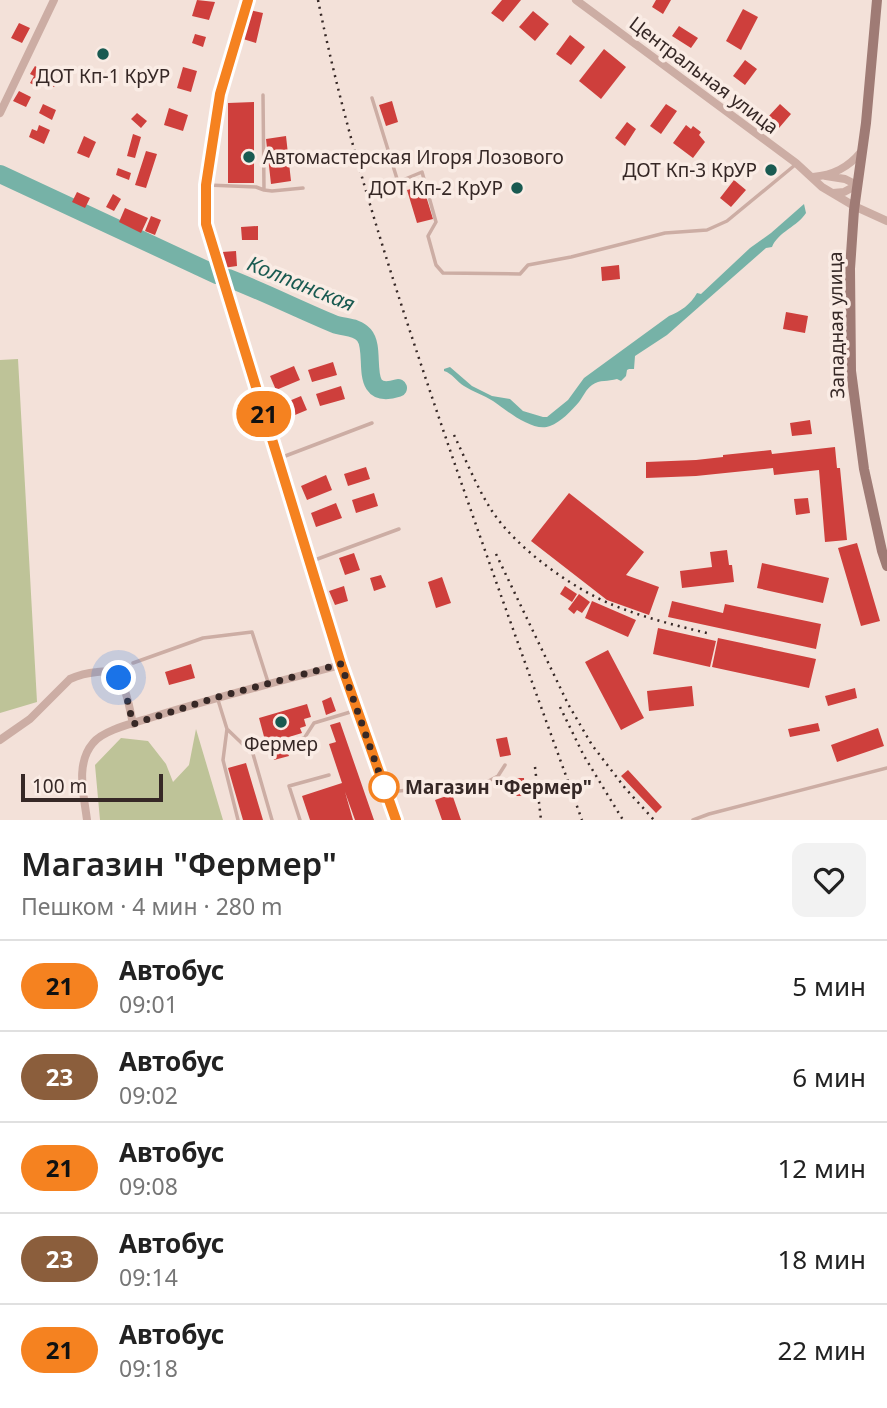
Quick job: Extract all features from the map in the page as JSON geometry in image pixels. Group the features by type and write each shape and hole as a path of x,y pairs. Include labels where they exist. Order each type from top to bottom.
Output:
{"main road":[{"name":"Западная улица","path":"877,0 866,123 854,206 850,269 851,371 864,469 882,529 887,566"}],"street":[{"path":"0,113 54,0"},
{"path":"87,820 82,773 85,757 93,743 102,735 218,697 341,664 206,224 206,185 220,94 248,0"},
{"name":"Центральная улица","path":"576,0 796,163 822,187 854,206"},
{"path":"826,176 851,164 862,151"},
{"path":"813,177 845,178 857,185"},
{"path":"833,193 844,192 857,185"},
{"path":"854,206 887,221"},
{"path":"0,740 30,719 70,679 103,671 112,672 124,686 133,724"}],"lane":[{"path":"263,95 264,190"},
{"path":"372,98 398,182 422,172 436,222 428,236 436,265 443,273 520,274 528,265 664,233 707,230 727,221 796,163"},
{"path":"206,185 256,187 272,191 303,188"},
{"path":"278,459 372,423"},
{"path":"310,562 399,529"},
{"path":"132,663 203,638 252,632 269,684"},
{"path":"341,664 396,820"},
{"path":"218,697 227,729 223,760 238,820"},
{"path":"292,743 305,737 314,723 357,709"},
{"path":"227,729 253,754 272,820"},
{"path":"386,792 483,784 498,776 505,765"},
{"path":"693,820 887,768"},
{"path":"300,820 289,786 329,775"}],"green space":[{"path":"18,359 37,702 0,713 0,360"},
{"path":"196,729 223,820 100,820 95,765 121,738 148,741 166,764 173,782 189,765"}],"water":[{"path":"804,204 806,213 802,218 779,237 772,247 766,248 667,335 635,356 634,369 627,370 621,381 617,379 592,385 573,409 550,426 528,424 444,371 450,367 472,386 492,396 510,399 523,411 547,417 568,400 584,378 685,307 697,293 701,294 750,248"}],"building":[{"path":"197,0 215,2 209,20 192,16"},
{"path":"502,0 521,0 503,22 491,13"},
{"path":"656,0 671,0 663,14 652,7"},
{"path":"743,9 758,17 741,50 726,41"},
{"path":"250,10 263,13 256,43 243,39"},
{"path":"533,11 549,24 535,41 519,27"},
{"path":"19,23 30,28 22,43 11,38"},
{"path":"679,26 698,38 691,48 672,36"},
{"path":"195,34 206,37 203,47 192,43"},
{"path":"570,35 585,47 571,65 556,54"},
{"path":"604,49 626,67 601,99 579,81"},
{"path":"745,60 757,69 745,85 733,76"},
{"path":"35,66 43,71 45,66 51,69 48,74 59,80 54,87 40,79 36,86 30,83 34,76 30,74"},
{"path":"183,67 197,71 191,92 177,88"},
{"path":"19,91 31,97 26,107 13,101"},
{"path":"392,101 398,122 386,126 379,105"},
{"path":"254,102 254,183 228,183 228,103"},
{"path":"43,104 56,110 52,120 39,113"},
{"path":"666,104 677,111 661,134 650,126"},
{"path":"780,104 791,114 779,128 767,118"},
{"path":"169,108 188,115 183,131 164,125"},
{"path":"137,113 147,121 141,128 131,119"},
{"path":"627,122 636,129 625,146 615,138"},
{"path":"39,125 50,130 44,144 29,137 32,129 37,131"},
{"path":"686,125 701,132 699,135 705,142 693,158 673,143"},
{"path":"133,134 141,137 135,158 127,156"},
{"path":"84,136 96,142 89,158 77,153"},
{"path":"286,136 291,181 271,184 266,139"},
{"path":"146,151 157,154 146,188 135,185"},
{"path":"118,168 131,173 129,180 116,175"},
{"path":"734,180 746,190 731,207 720,198"},
{"path":"423,186 433,219 417,223 407,190"},
{"path":"77,192 90,198 85,208 72,202"},
{"path":"113,194 121,199 114,211 106,207"},
{"path":"125,208 148,218 141,233 119,222"},
{"path":"151,216 161,220 155,235 145,231"},
{"path":"258,226 258,240 242,240 241,227"},
{"path":"236,251 237,266 223,268 222,252"},
{"path":"619,265 620,279 602,281 601,267"},
{"path":"786,312 808,316 805,333 783,329"},
{"path":"333,362 337,375 312,382 308,370"},
{"path":"294,366 300,380 276,390 270,376"},
{"path":"341,386 345,399 320,406 316,394"},
{"path":"301,396 307,410 283,420 277,406"},
{"path":"810,420 812,434 792,436 790,423"},
{"path":"835,447 837,468 840,468 847,540 825,542 819,470 774,475 773,468 646,478 646,462"},
{"path":"366,467 370,479 348,486 344,474"},
{"path":"326,475 332,490 307,500 301,486"},
{"path":"374,493 378,506 356,513 352,500"},
{"path":"569,493 644,552 626,575 659,587 649,615 607,600 531,541"},
{"path":"808,498 810,513 796,515 794,499"},
{"path":"336,503 342,518 316,527 311,513"},
{"path":"857,543 880,621 861,626 838,548"},
{"path":"727,550 734,582 682,588 680,571 712,567 710,552"},
{"path":"354,553 360,570 345,575 339,558"},
{"path":"762,563 829,578 823,603 757,588"},
{"path":"381,575 386,587 374,591 370,578"},
{"path":"442,577 451,603 436,608 428,582"},
{"path":"344,586 348,601 335,605 329,591"},
{"path":"565,586 577,594 572,602 560,594"},
{"path":"579,594 590,602 582,613 577,610 574,614 568,609"},
{"path":"592,601 636,620 628,637 585,618"},
{"path":"672,601 723,613 725,604 821,624 816,649 668,617"},
{"path":"658,628 716,641 710,667 653,654"},
{"path":"718,638 816,659 809,688 712,667"},
{"path":"608,650 644,718 621,730 585,662"},
{"path":"191,664 195,678 169,685 165,672"},
{"path":"692,686 694,706 649,711 647,691"},
{"path":"855,688 857,698 828,706 825,696"},
{"path":"331,697 336,711 326,715 322,701"},
{"path":"307,704 311,717 304,719 306,726 300,728 302,733 266,744 259,718"},
{"path":"340,722 374,820 355,820 345,792 353,820 310,820 302,796 342,783 329,744 336,742 330,725"},
{"path":"818,723 820,731 790,737 788,729"},
{"path":"878,728 884,746 837,762 831,745"},
{"path":"507,737 511,755 500,757 496,739"},
{"path":"283,740 289,756 274,760 269,745"},
{"path":"246,763 263,820 243,820 228,768"},
{"path":"628,770 662,807 656,813 621,776"},
{"path":"514,778 524,778 525,796 514,796"},
{"path":"452,794 461,820 442,820 435,800"}],"waterway":[{"name":"Колпанская","path":"0,174 217,275"},
{"name":"Колпанская","path":"228,278 334,324 361,332 368,342 372,381 385,390 398,388"}],"railway":[{"path":"318,0 355,154 402,306 471,510 582,820"},
{"path":"454,435 492,511 516,539 546,566 613,605 649,618 711,634"},
{"path":"496,554 568,704 592,745 654,820"},
{"path":"560,707 584,756 623,820"},
{"path":"535,767 541,820"}],"bus line":[{"name":"21","path":"248,0 220,94 206,185 206,224 341,664 396,820"}],"place":[{"name":"ДОТ Кп-1 КрУР","path":"103,54"},
{"name":"Автомастерская Игоря Лозового","path":"249,157"},
{"name":"ДОТ Кп-3 КрУР","path":"771,170"},
{"name":"ДОТ Кп-2 КрУР","path":"517,188"},
{"name":"Фермер","path":"281,722"},
{"name":"Магазин \"Фермер\"","path":"384,787"}],"route":[{"path":"119,678 124,686 133,724 218,697 341,664 384,787"}]}
